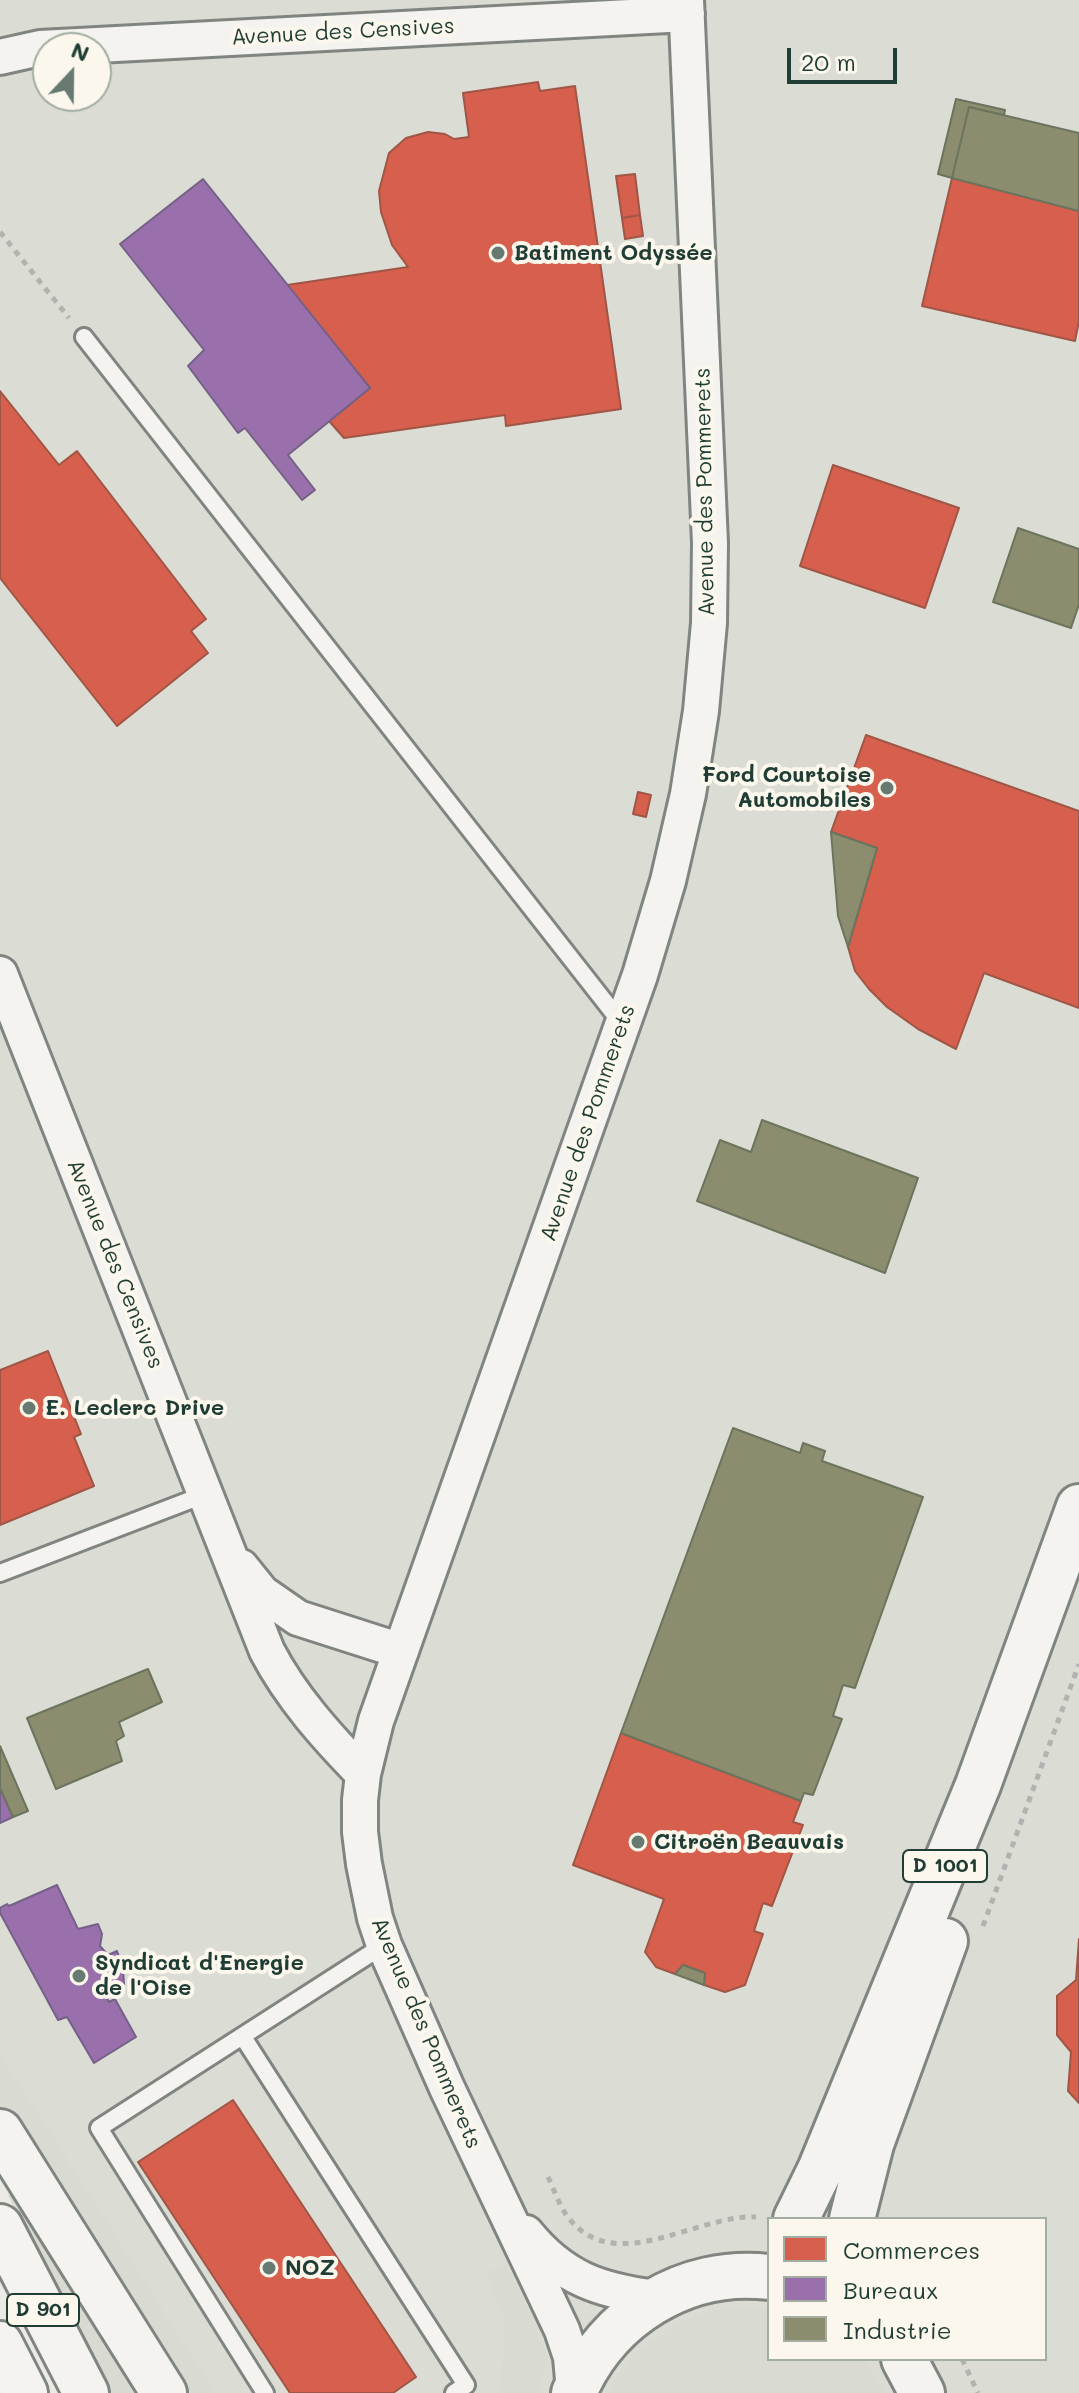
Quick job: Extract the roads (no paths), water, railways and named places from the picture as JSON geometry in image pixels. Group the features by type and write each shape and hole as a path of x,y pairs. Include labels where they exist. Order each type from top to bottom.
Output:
{"main road":[{"name":"D 1001","path":"790,2217 820,2170 973,1797 1079,1507"},
{"name":"D 1001","path":"852,2217 871,2144 1079,1574"},
{"path":"0,2132 164,2393"},
{"name":"D 901","path":"0,2227 86,2393"},
{"path":"574,2392 590,2360 628,2318 657,2298 709,2279 767,2250"},
{"name":"D 901","path":"0,2344 25,2393"},
{"path":"905,2361 922,2393"}],"street":[{"name":"Avenue des Censives","path":"0,57 40,48 686,7"},
{"name":"Avenue des Pommerets","path":"574,2392 571,2357 562,2330 447,2088 384,1945 369,1894 360,1832 363,1774 376,1721 623,1025 656,925 688,794 701,711 709,623 710,543 686,7"},
{"name":"Avenue des Censives","path":"0,974 230,1554 257,1630 279,1673 314,1721 363,1774"},
{"name":"Avenue des Censives","path":"230,1554 262,1593 298,1618 401,1651"},
{"name":"Avenue des Pommerets","path":"499,2197 541,2251 563,2269 602,2288 657,2298"}],"lane":[{"path":"84,337 623,1025"},
{"path":"0,1573 206,1494"},
{"path":"265,2393 99,2128 384,1945"},
{"path":"243,2037 466,2385 454,2393"}],"place":[{"name":"Batiment Odyssée","path":"498,253"},
{"name":"Ford Courtoise Automobiles","path":"887,788"},
{"name":"E. Leclerc Drive","path":"29,1408"},
{"name":"Citroën Beauvais","path":"638,1842"},
{"name":"Syndicat d'Energie de l'Oise","path":"79,1976"},
{"name":"NOZ","path":"269,2268"}]}
